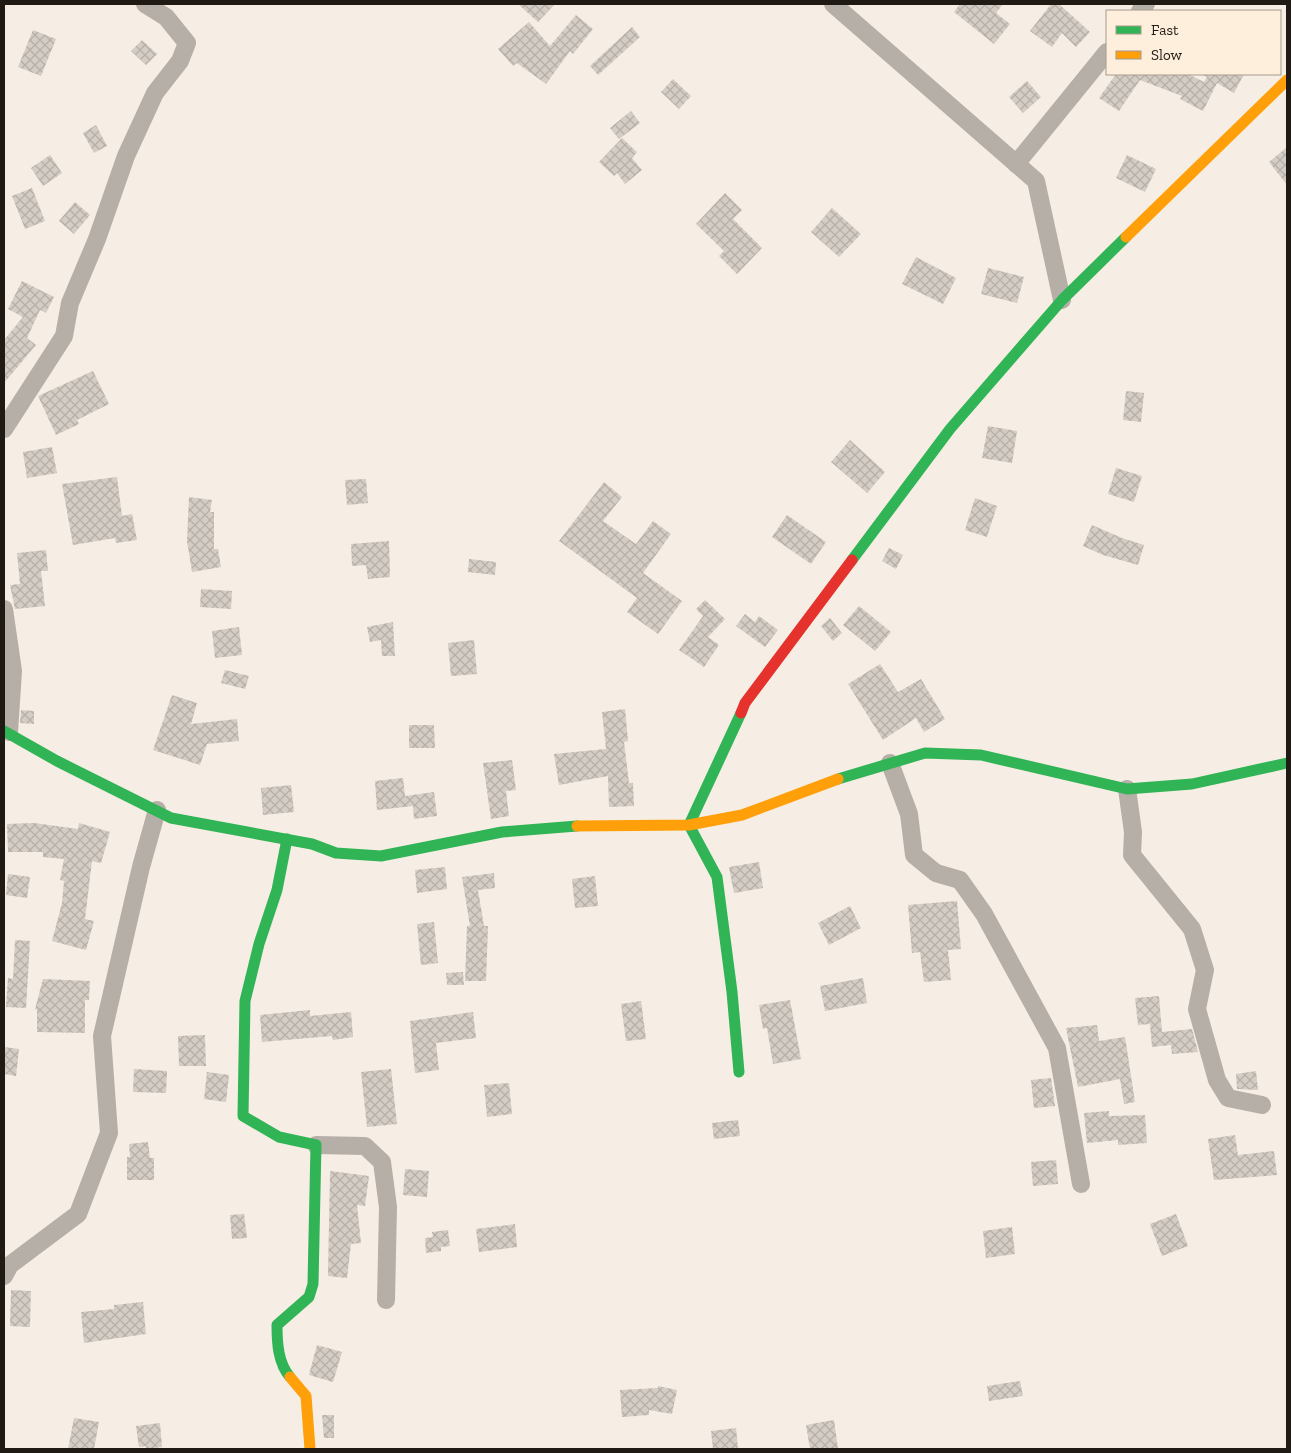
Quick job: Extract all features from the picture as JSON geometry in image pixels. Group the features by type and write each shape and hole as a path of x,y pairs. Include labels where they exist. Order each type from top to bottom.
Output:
{"street":[{"path":"4,429 64,336 70,302 97,239 126,156 155,94 180,61 187,43 166,17 145,4"},
{"path":"833,4 1036,181 1062,300"},
{"path":"1016,164 1106,53"},
{"path":"689,825 745,703 950,429 1062,300 1287,80"},
{"path":"4,609 13,671 6,731 57,761 171,818 312,844 336,853 380,856 502,832 578,826 689,825 742,815 890,763 925,753 981,756 1127,789 1192,784 1287,763"},
{"path":"890,763 909,814 914,855 936,874 960,880 984,914 1057,1048 1081,1184"},
{"path":"1127,789 1133,832 1132,855 1192,929 1205,970 1197,1009 1217,1080 1228,1098 1262,1105"},
{"path":"4,1276 10,1265 78,1214 109,1133 102,1036 141,867 157,810"},
{"path":"689,825 717,877 732,992 739,1072"},
{"path":"287,839 277,890 259,944 245,1001 243,1023 243,1116 280,1137 316,1145 365,1146 382,1162 388,1207 386,1300"},
{"path":"310,1449 306,1396 284,1369 277,1342 277,1325 309,1297 313,1284 316,1145"}],"building":[{"path":"518,4 555,4 538,22"},
{"path":"960,4 1003,4 996,13 1010,24 994,44 954,12"},
{"path":"1051,4 1059,4 1090,32 1076,47 1062,33 1052,47 1030,31"},
{"path":"576,15 593,29 573,54 570,51 546,84 517,63 513,66 498,49 529,22 550,46"},
{"path":"632,27 640,37 598,75 590,66"},
{"path":"33,30 56,39 41,76 18,67"},
{"path":"142,40 157,54 146,65 131,51"},
{"path":"1115,75 1190,75 1204,82 1207,77 1203,75 1243,75 1234,93 1217,83 1203,111 1180,99 1182,96 1140,80 1119,111 1099,98"},
{"path":"673,79 691,96 679,109 661,92"},
{"path":"1027,81 1041,97 1023,113 1009,97"},
{"path":"631,111 640,123 619,139 610,128"},
{"path":"96,125 107,146 94,153 83,133"},
{"path":"622,138 637,152 632,158 642,170 625,184 617,173 614,176 599,162"},
{"path":"1287,147 1287,185 1269,162"},
{"path":"50,155 62,173 43,186 31,168"},
{"path":"1127,155 1156,169 1145,192 1116,178"},
{"path":"32,188 45,221 25,229 12,196"},
{"path":"725,193 742,210 733,219 762,248 737,274 719,256 724,251 696,224"},
{"path":"75,202 90,215 74,234 59,221"},
{"path":"832,208 861,234 839,257 811,232"},
{"path":"916,257 956,278 943,304 902,284"},
{"path":"988,268 1024,277 1017,303 981,294"},
{"path":"22,281 54,297 46,313 40,310 27,338 36,345 4,383 4,340 23,317 8,309"},
{"path":"93,371 109,404 77,420 79,424 56,435 38,396"},
{"path":"1126,391 1144,393 1141,422 1123,420"},
{"path":"988,426 1017,431 1012,463 982,458"},
{"path":"850,440 885,472 867,493 831,462"},
{"path":"52,447 57,473 27,478 23,452"},
{"path":"1116,468 1142,476 1134,502 1108,494"},
{"path":"117,477 122,516 132,514 137,540 116,543 115,538 73,545 62,484"},
{"path":"366,479 368,503 347,505 345,480"},
{"path":"604,482 622,497 603,521 636,544 653,521 671,534 643,573 682,601 658,634 627,612 637,598 559,541"},
{"path":"189,497 212,500 210,512 214,512 214,549 218,549 221,567 192,572 187,541"},
{"path":"975,498 997,506 987,537 965,530"},
{"path":"787,515 826,542 811,564 772,537"},
{"path":"1092,525 1144,545 1138,565 1103,555 1083,546"},
{"path":"389,541 390,577 368,579 366,565 352,566 351,544"},
{"path":"889,548 903,555 896,569 882,561"},
{"path":"46,550 48,571 41,571 45,606 15,609 10,585 20,584 17,553"},
{"path":"469,559 496,562 495,575 468,572"},
{"path":"201,589 232,591 231,609 200,607"},
{"path":"705,600 725,619 708,637 719,645 704,667 679,650 703,616 696,609"},
{"path":"859,606 891,632 875,651 843,625"},
{"path":"745,614 755,622 759,616 778,630 765,647 736,626"},
{"path":"830,618 842,633 833,641 821,626"},
{"path":"393,622 395,656 382,656 381,640 370,642 367,627"},
{"path":"239,627 242,655 215,658 212,631"},
{"path":"474,640 477,674 451,676 448,643"},
{"path":"880,664 898,692 921,679 945,719 924,732 916,718 883,740 848,684"},
{"path":"225,670 249,676 245,689 221,683"},
{"path":"172,695 197,703 191,724 237,719 239,741 207,744 200,765 153,750"},
{"path":"625,709 628,741 624,742 629,783 633,783 634,806 609,807 608,776 559,785 554,754 606,749 602,712"},
{"path":"21,710 34,711 34,724 20,723"},
{"path":"409,725 434,725 435,748 409,748"},
{"path":"512,760 516,790 506,791 509,816 491,819 483,763"},
{"path":"403,778 405,796 434,792 437,816 414,819 413,806 377,810 375,781"},
{"path":"291,785 294,812 263,815 261,788"},
{"path":"34,823 78,829 79,823 110,832 101,863 92,861 85,919 94,921 86,950 52,941 62,903 64,881 60,880 64,859 43,857 43,852 8,852 7,824"},
{"path":"759,862 763,888 734,893 729,867"},
{"path":"445,867 447,889 417,893 415,870"},
{"path":"494,873 495,888 478,890 484,926 488,926 486,981 465,981 467,926 470,926 462,877"},
{"path":"8,874 30,877 27,898 6,895"},
{"path":"595,876 598,906 575,908 572,879"},
{"path":"957,901 961,949 948,950 951,980 924,982 920,952 912,953 908,905"},
{"path":"850,906 861,928 829,945 818,923"},
{"path":"434,922 438,963 421,965 417,924"},
{"path":"15,940 30,941 26,1008 6,1007 8,978 13,979"},
{"path":"463,972 464,985 447,985 446,973"},
{"path":"863,978 867,1003 825,1011 820,986"},
{"path":"43,979 90,981 89,1000 85,1000 85,1033 37,1032 37,1010 35,1009"},
{"path":"1159,996 1162,1032 1192,1029 1198,1052 1172,1054 1171,1045 1152,1047 1150,1024 1138,1025 1135,998"},
{"path":"790,1000 801,1059 773,1064 767,1028 763,1029 759,1005"},
{"path":"641,1001 646,1039 626,1041 621,1004"},
{"path":"310,1010 310,1016 351,1012 353,1037 333,1040 332,1036 262,1042 260,1015"},
{"path":"473,1012 476,1038 436,1043 439,1070 415,1073 410,1021"},
{"path":"1097,1025 1099,1041 1125,1037 1135,1102 1124,1104 1120,1079 1078,1087 1066,1028"},
{"path":"205,1035 206,1066 179,1066 178,1036"},
{"path":"4,1047 19,1049 16,1076 4,1074"},
{"path":"134,1069 167,1071 166,1093 133,1092"},
{"path":"391,1069 397,1124 367,1127 361,1072"},
{"path":"1256,1071 1258,1090 1237,1089 1236,1074"},
{"path":"207,1072 229,1075 226,1102 204,1099"},
{"path":"1051,1078 1055,1106 1034,1108 1031,1080"},
{"path":"509,1083 512,1114 487,1117 484,1085"},
{"path":"1109,1111 1109,1116 1145,1115 1147,1143 1118,1145 1118,1140 1087,1143 1084,1113"},
{"path":"738,1120 740,1136 714,1139 712,1123"},
{"path":"1235,1135 1238,1155 1274,1151 1277,1175 1214,1180 1208,1139"},
{"path":"148,1142 150,1158 154,1158 154,1180 127,1180 127,1157 130,1157 129,1144"},
{"path":"1056,1160 1058,1184 1033,1186 1031,1162"},
{"path":"405,1169 429,1171 427,1197 403,1195"},
{"path":"330,1171 369,1176 365,1206 357,1205 361,1243 351,1244 347,1278 328,1276"},
{"path":"244,1214 247,1238 232,1239 230,1215"},
{"path":"1176,1214 1188,1246 1162,1256 1150,1224"},
{"path":"515,1224 517,1247 479,1252 476,1229"},
{"path":"1012,1227 1015,1254 986,1258 983,1231"},
{"path":"448,1230 450,1246 441,1247 441,1251 426,1253 425,1238 433,1237 432,1232"},
{"path":"11,1290 31,1291 30,1327 10,1326"},
{"path":"143,1302 146,1334 84,1343 81,1312 114,1309 114,1305"},
{"path":"317,1345 342,1352 333,1382 309,1375"},
{"path":"1020,1381 1023,1396 989,1401 987,1386"},
{"path":"658,1386 677,1390 672,1414 649,1410 649,1415 622,1417 620,1390 658,1388"},
{"path":"322,1415 334,1415 334,1438 324,1438"},
{"path":"74,1418 99,1422 94,1449 68,1449"},
{"path":"834,1420 838,1449 810,1449 806,1425"},
{"path":"160,1423 162,1447 146,1449 146,1446 139,1447 136,1426"},
{"path":"736,1428 738,1449 713,1449 711,1431"}],"traffic: fast":[{"path":"852,560 950,429 1062,300 1126,237"},
{"path":"739,1072 732,992 717,877 689,825 741,713"},
{"path":"4,731 57,761 171,818 312,844 336,853 381,856 502,832 577,826"},
{"path":"838,779 925,753 981,755 1127,789 1192,784 1287,763"},
{"path":"287,839 277,890 259,944 245,1001 243,1116 279,1137 316,1145 313,1284 309,1297 277,1325 281,1359 290,1377"}],"traffic: slow":[{"path":"1126,237 1287,80"},
{"path":"577,826 689,825 742,815 838,779"},
{"path":"290,1377 306,1396 310,1449"}],"traffic: jam":[{"path":"741,713 745,703 852,560"}]}
